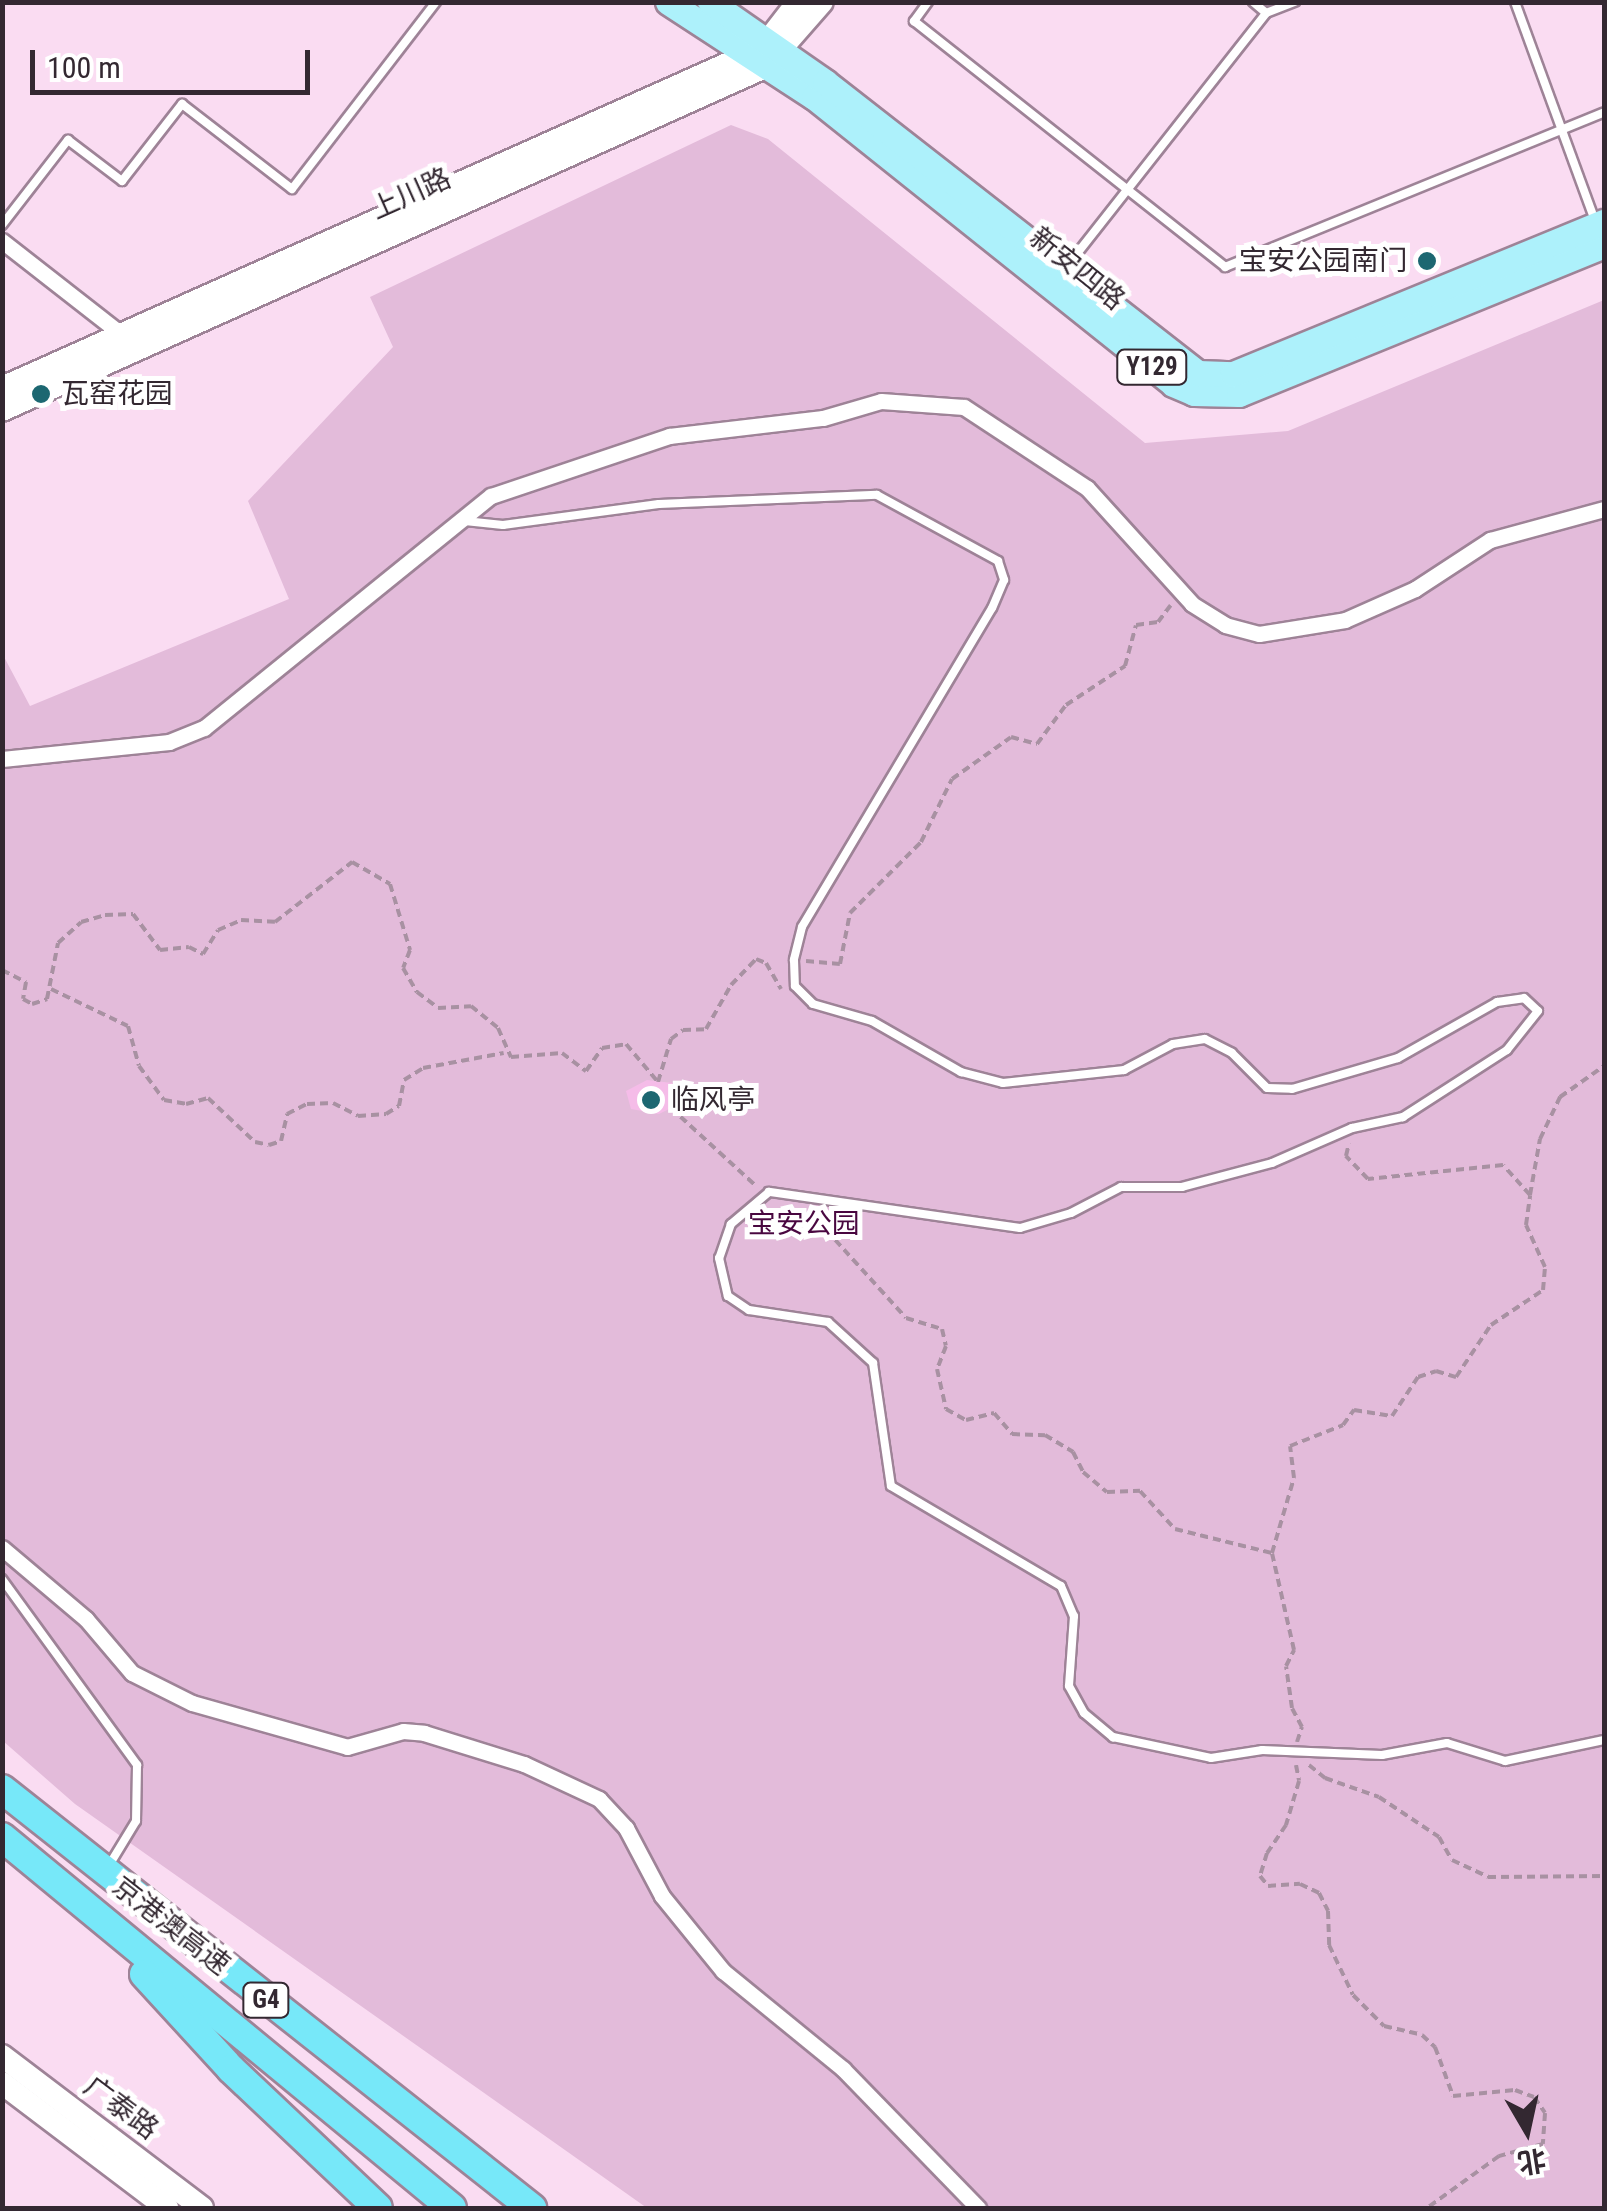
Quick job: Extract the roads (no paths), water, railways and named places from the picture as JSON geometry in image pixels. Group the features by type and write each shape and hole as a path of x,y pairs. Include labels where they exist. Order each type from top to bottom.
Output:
{"highway":[{"name":"京港澳高速","path":"2,1788 104,1874 529,2206"},
{"name":"京港澳高速","path":"2,1838 452,2208"},
{"path":"75,1899 231,2070 378,2208"}],"main road":[{"path":"668,2 767,53"},
{"name":"Y129","path":"710,2 767,53"},
{"name":"上川路","path":"767,53 798,2"},
{"name":"上川路","path":"2,410 131,342 767,53 822,2"},
{"name":"新安四路","path":"767,53 814,98 1173,384 1194,393 1239,394 1602,231"},
{"name":"新安四路","path":"767,53 1063,270 1182,365 1232,374 1602,231"},
{"name":"上川路","path":"2,388 131,342"},
{"name":"广泰路","path":"2,2056 202,2208"},
{"name":"广泰路","path":"2,2083 167,2208"}],"street":[{"path":"2,241 131,342"},
{"path":"2,759 168,742 204,728 455,521 491,496 669,436 823,418 881,401 928,400 964,406 1086,488 1181,593 1225,626 1259,634 1302,632 1415,588 1490,540 1604,509"},
{"path":"2,1548 86,1619 132,1673 192,1703 346,1746 403,1731 424,1733 524,1764 599,1799 626,1828 662,1896 723,1970 843,2069 978,2208"}],"lane":[{"path":"2,224 68,140 122,182 182,104 292,188 436,2"},
{"path":"928,2 914,20 1225,267 1604,112"},
{"path":"1253,2 1266,13"},
{"path":"1063,270 1266,13 1295,2"},
{"path":"1514,2 1602,231"},
{"path":"455,521 504,525 659,504 877,495 998,561 1004,580 992,608 802,928 795,978 813,1004 872,1021 961,1072 1003,1084 1124,1070 1173,1044 1205,1039 1232,1054 1267,1088 1292,1089 1398,1058 1497,1002 1524,998 1538,1011 1507,1050 1404,1117 1352,1128 1272,1162 1182,1187 1121,1187 1071,1213 1020,1228 968,1225 796,1191 770,1192 731,1224 719,1258 728,1296 749,1310 828,1322 873,1363 891,1486 1061,1586 1074,1616 1069,1686 1084,1714 1113,1737 1147,1748 1212,1758 1294,1752 1382,1754 1447,1742 1504,1762 1604,1740"},
{"path":"2,1579 136,1765 136,1821 104,1874"}],"place":[{"name":"宝安公园南门","path":"1427,261"},
{"name":"瓦窑花园","path":"41,394"},
{"name":"临风亭","path":"651,1100"}],"park label":[{"name":"宝安公园","path":"804,1224"}]}
